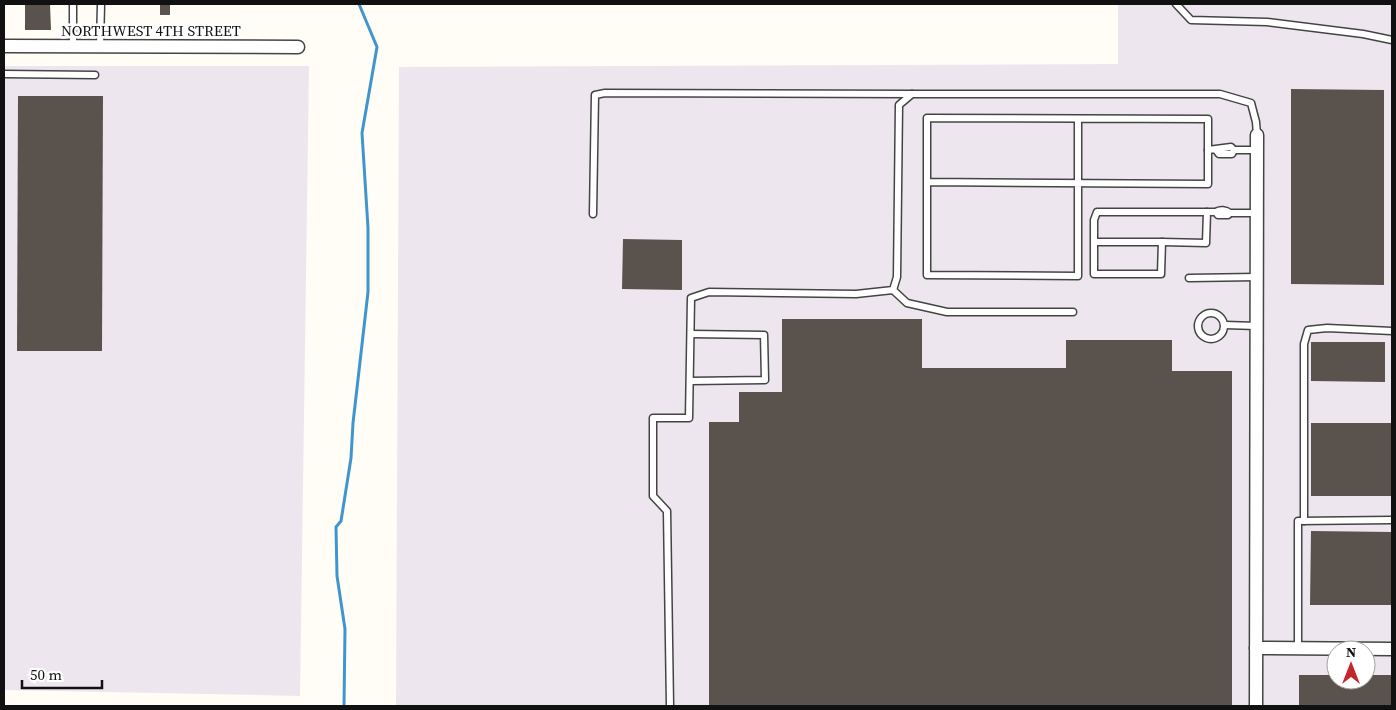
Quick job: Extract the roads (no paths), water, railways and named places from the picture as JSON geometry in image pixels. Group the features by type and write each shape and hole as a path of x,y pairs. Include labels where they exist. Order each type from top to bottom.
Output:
{"street":[{"name":"NORTHWEST 4TH STREET","path":"4,46 298,47"},
{"path":"1256,706 1257,135"},
{"path":"1256,648 1392,649"}],"lane":[{"path":"73,4 73,46"},
{"path":"100,46 101,4"},
{"path":"1176,4 1191,20 1267,22 1363,34 1392,40"},
{"path":"4,74 95,75"},
{"path":"592,214 595,95 605,93 1220,94 1251,103 1257,135"},
{"path":"893,290 897,278 899,105 912,94"},
{"path":"927,182 1078,183 1208,184 1208,119 927,118 927,182 927,275 1078,276 1078,183 1078,119"},
{"path":"1208,150 1216,150 1219,154 1232,154 1234,150 1257,150"},
{"path":"1162,242 1161,274 1094,274 1094,220 1097,212 1216,212 1227,210 1230,213 1257,213"},
{"path":"1094,242 1206,242 1206,212"},
{"path":"1189,278 1257,278"},
{"path":"670,706 667,511 653,496 653,418 689,418 691,298 709,292 856,294 893,290 907,303 947,312 1073,312"},
{"path":"1210,313 1222,317 1225,325 1222,334 1215,339 1206,338 1200,333 1198,328 1199,320 1202,316 1210,313"},
{"path":"1225,325 1257,326"},
{"path":"1304,521 1304,344 1308,330 1327,328 1392,331"},
{"path":"691,334 764,336 765,380 691,381"},
{"path":"1298,648 1298,521 1392,520"}],"waterway":[{"path":"344,706 345,629 337,576 336,527 341,521 351,458 353,423 368,292 368,228 362,133 377,47 359,4"}]}
